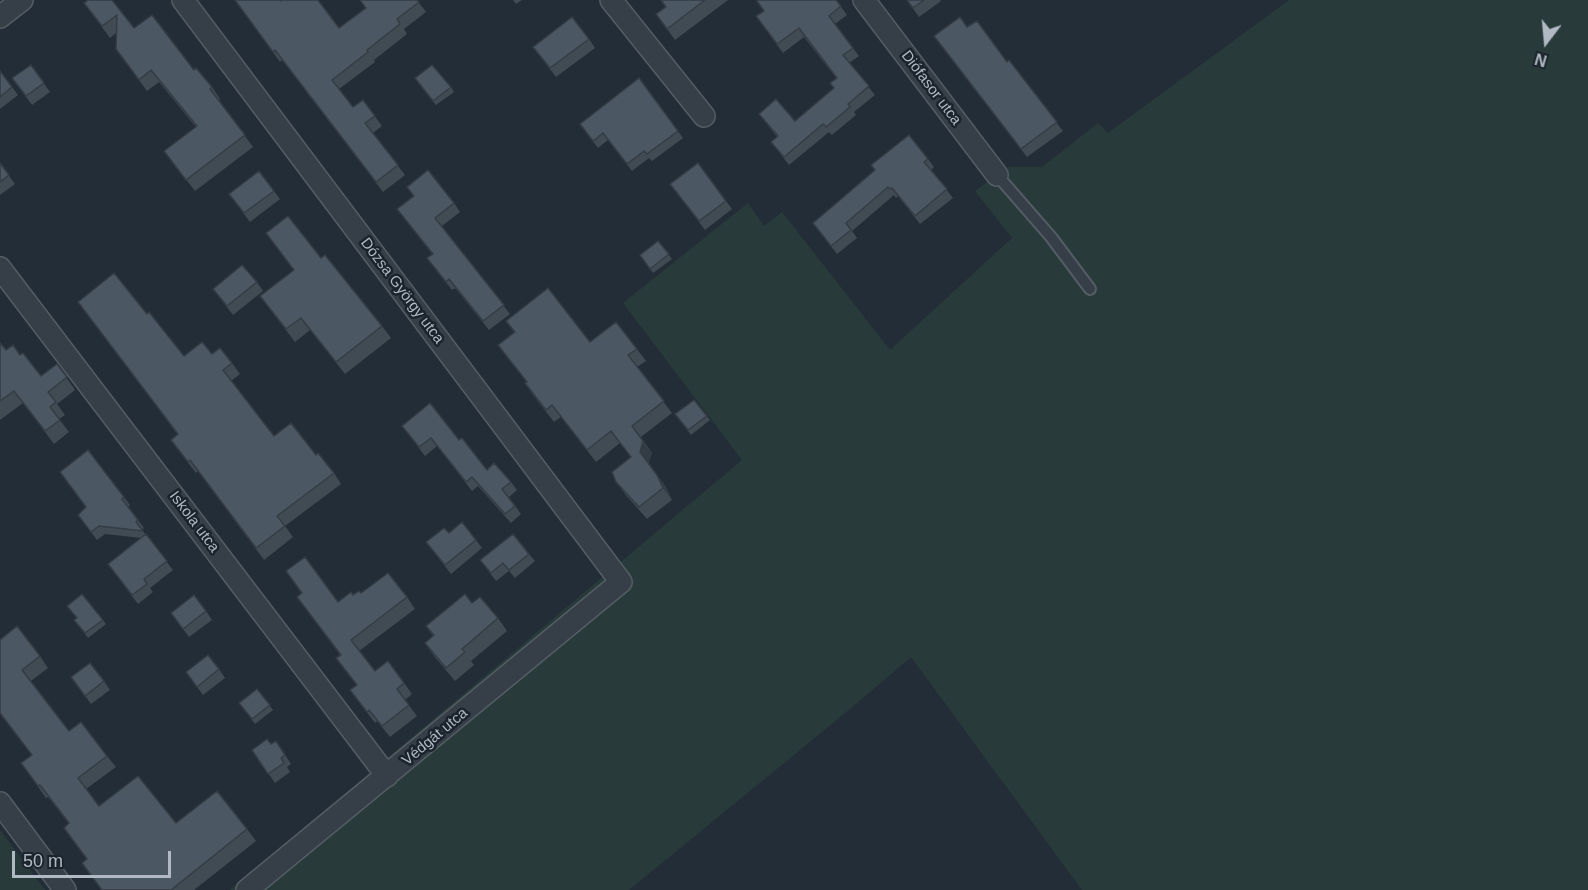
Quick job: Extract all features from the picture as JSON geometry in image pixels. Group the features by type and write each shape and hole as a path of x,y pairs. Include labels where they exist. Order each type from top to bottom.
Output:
{"street":[{"path":"0,17 22,0"},
{"name":"Dózsa György utca","path":"183,0 621,582"},
{"path":"611,0 704,116"},
{"name":"Diófasor utca","path":"864,0 997,176"},
{"name":"Iskola utca","path":"0,267 387,776"},
{"name":"Védgát utca","path":"248,890 621,582"},
{"path":"0,803 65,890"}],"lane":[{"path":"997,176 1051,237 1090,289"}],"green space":[{"path":"1289,0 1588,0 1588,890 1082,890 911,657 629,890 230,890 742,460 623,303 748,203 764,226 782,212 890,350 1012,238 975,191 1008,167 1042,167 1098,123 1108,133"},
{"path":"0,830 45,890 0,890"}],"building":[{"path":"88,0 112,0 134,28 152,15 194,70 196,68 212,87 210,89 245,135 186,180 164,151 197,126 151,70 139,80 116,49 117,15 102,26 84,3"},
{"path":"235,0 318,0 339,28 366,8 360,0 417,0 419,2 397,19 400,24 332,80 353,107 363,100 375,116 365,123 398,165 376,182 275,50 273,52"},
{"path":"661,0 705,0 667,29 656,14 666,7"},
{"path":"758,0 836,0 841,6 829,16 853,48 843,55 869,86 848,104 850,107 826,127 823,124 784,157 771,142 778,136 759,114 776,99 795,121 834,88 830,83 837,78 799,28 777,44 756,16 764,11"},
{"path":"907,0 924,0 913,8"},
{"path":"572,17 589,39 550,68 533,47"},
{"path":"960,17 967,27 977,21 1007,62 1009,60 1057,122 1021,149 934,36"},
{"path":"31,65 44,83 26,96 12,78"},
{"path":"432,65 451,87 433,101 415,78"},
{"path":"0,71 12,87 0,97"},
{"path":"639,78 678,131 647,154 644,151 627,164 603,133 593,141 580,124"},
{"path":"909,135 928,159 924,162 947,189 915,216 892,188 888,187 846,223 851,230 831,246 813,223 875,170 871,165"},
{"path":"0,163 9,175 0,182"},
{"path":"698,163 726,201 699,221 670,184"},
{"path":"428,170 454,203 435,218 504,305 483,321 449,279 446,282 427,258 433,254 397,209 414,196 407,187"},
{"path":"259,171 274,191 244,213 229,194"},
{"path":"288,216 321,258 325,255 382,326 336,362 301,318 286,329 260,296 294,270 266,233"},
{"path":"658,241 669,254 650,269 640,255"},
{"path":"242,265 257,282 227,306 213,289"},
{"path":"114,273 184,356 202,342 212,354 220,348 232,363 223,370 274,436 291,423 316,455 318,453 334,473 277,516 285,526 256,548 190,460 188,462 171,440 178,434 78,302"},
{"path":"548,288 590,342 616,322 637,349 628,355 664,401 632,426 643,441 640,452 657,475 663,488 639,507 616,482 612,472 631,457 611,431 587,450 552,405 546,410 498,345 515,332 506,321"},
{"path":"0,343 6,350 13,345 20,355 23,353 41,376 57,364 67,377 48,392 56,402 50,407 60,420 45,431 14,391 0,401"},
{"path":"694,400 707,416 688,430 675,414"},
{"path":"430,403 459,440 462,438 487,470 494,463 511,482 502,489 515,506 505,514 472,477 466,482 431,438 419,447 402,426"},
{"path":"88,450 124,497 122,499 138,520 136,522 143,531 99,526 91,532 78,515 86,507 60,472"},
{"path":"462,522 476,540 445,565 426,542 444,528 449,533"},
{"path":"146,534 167,561 144,579 147,584 132,595 108,564"},
{"path":"513,534 529,554 509,570 503,563 491,573 480,560"},
{"path":"305,557 338,602 351,592 353,595 359,591 361,593 388,573 407,597 351,640 375,671 388,661 404,683 397,689 409,705 382,726 369,710 367,712 350,690 357,685 336,658 341,655 297,597 302,593 286,571"},
{"path":"82,594 103,620 85,633 74,620 77,618 67,606"},
{"path":"465,594 472,603 480,597 498,618 462,649 465,652 446,668 425,643 434,635 426,626"},
{"path":"194,595 206,611 183,629 171,613"},
{"path":"17,626 40,656 22,670 69,731 81,722 107,756 78,778 99,806 138,776 176,823 217,791 247,829 171,890 102,890 82,863 87,859 64,828 69,823 21,763 32,755 0,713 0,640"},
{"path":"208,655 219,669 197,687 186,672"},
{"path":"90,663 104,681 85,696 71,677"},
{"path":"257,689 270,705 252,719 239,703"},
{"path":"267,739 271,744 276,741 285,755 281,758 284,763 268,774 252,750"}]}
